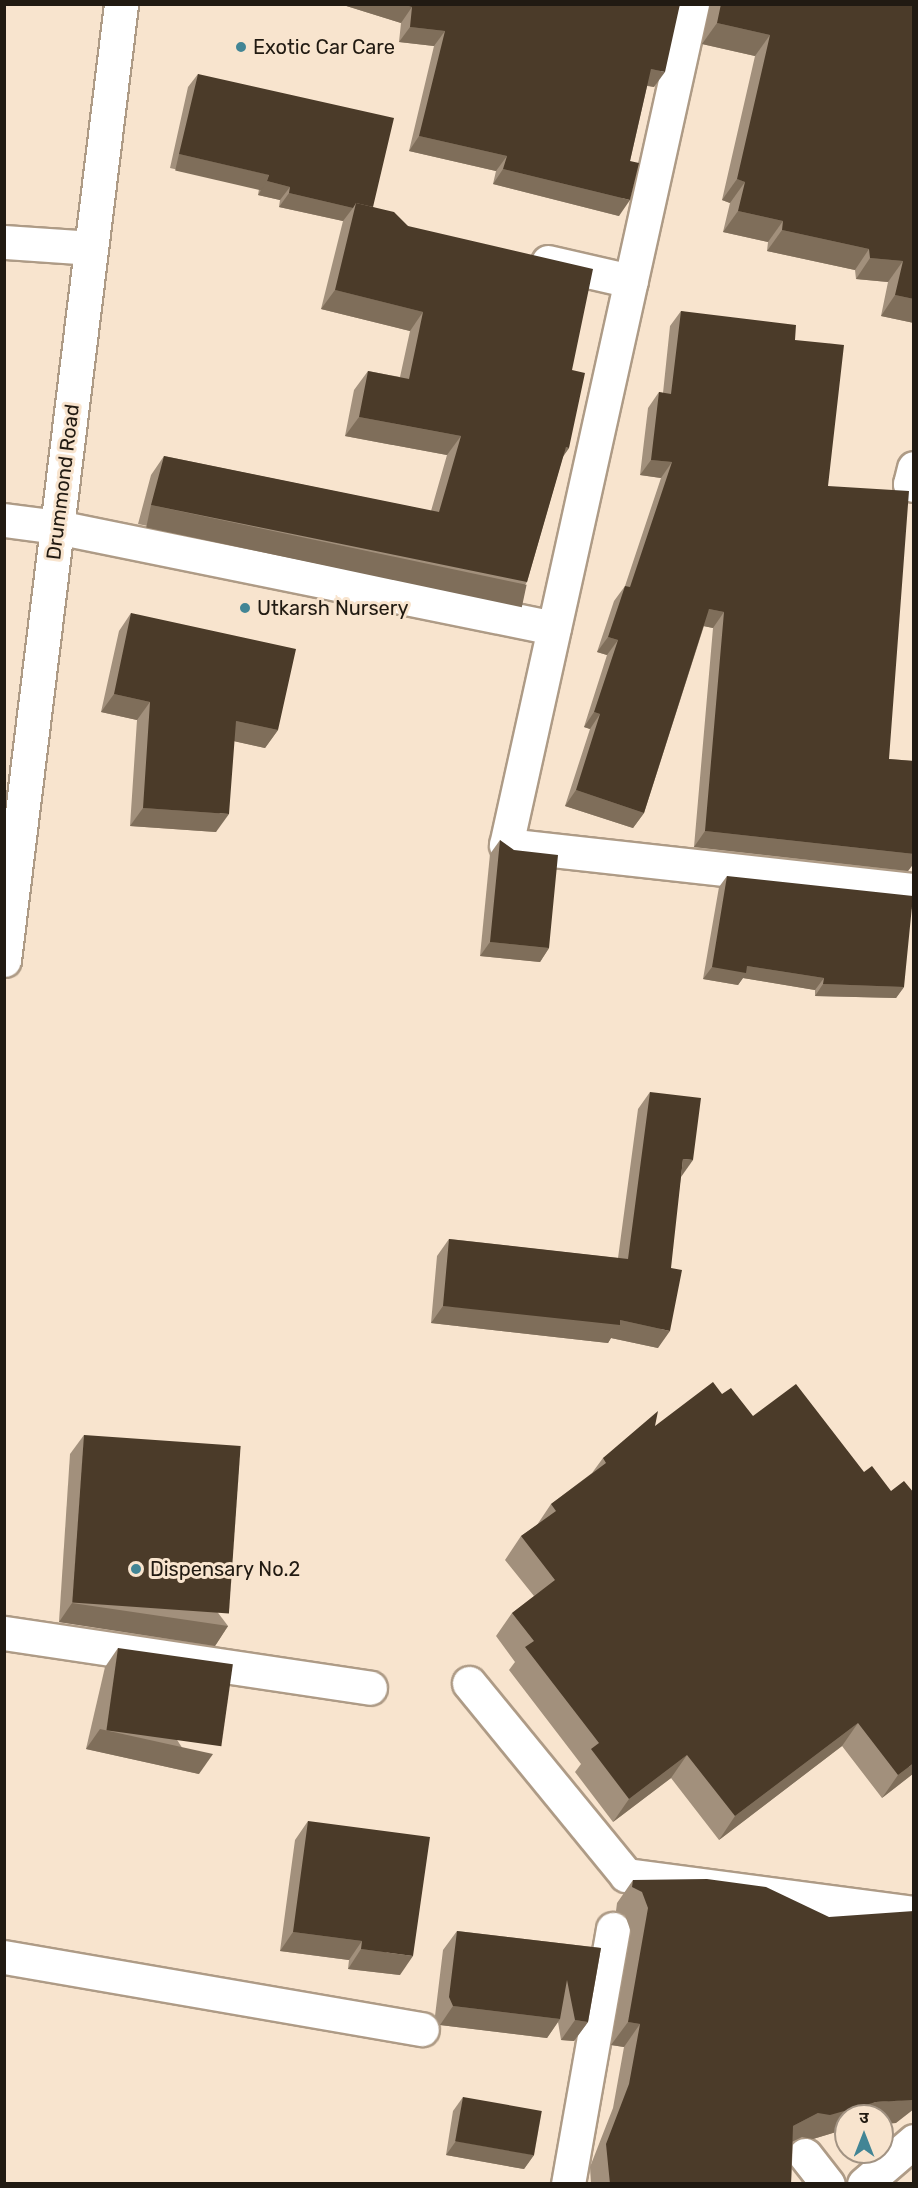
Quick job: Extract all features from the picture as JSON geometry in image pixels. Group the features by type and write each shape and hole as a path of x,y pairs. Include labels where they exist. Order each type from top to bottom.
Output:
{"street":[{"name":"Drummond Road","path":"4,960 121,4"},
{"path":"692,4 506,845 914,890"},
{"path":"4,242 91,248"},
{"path":"515,254 631,281"},
{"path":"914,468 910,484 914,485"},
{"path":"4,520 57,527 554,628"},
{"path":"4,1633 370,1688"},
{"path":"469,1683 626,1875 914,1913"},
{"path":"568,2184 613,1929"},
{"path":"4,1957 422,2029"},
{"path":"864,2184 914,2141"},
{"path":"806,2155 828,2184"}],"building":[{"path":"402,4 680,4 665,72 651,69 630,161 639,163 630,200 503,169 507,156 419,136 445,31 410,27 412,7"},
{"path":"721,4 914,4 914,299 895,295 903,261 870,258 869,249 782,230 783,221 738,211 745,182 737,179 770,35 717,23"},
{"path":"198,74 394,118 373,207 356,203 353,208 289,193 290,187 267,181 269,175 179,154"},
{"path":"356,203 394,212 408,226 593,269 572,370 585,373 569,448 566,447 527,582 151,505 164,456 439,512 461,436 359,417 368,371 409,379 423,312 335,290"},
{"path":"681,311 796,325 795,340 844,345 828,486 909,491 889,759 914,761 914,854 705,831 724,612 709,609 644,813 576,790 600,714 594,712 618,640 608,637 625,586 630,587 672,462 651,460 659,392 671,394"},
{"path":"131,613 296,649 278,730 236,721 229,814 143,808 150,702 114,694"},
{"path":"500,840 514,850 558,855 549,948 490,942"},
{"path":"727,876 913,896 904,987 823,984 824,978 747,966 746,973 712,967"},
{"path":"650,1092 701,1098 693,1160 683,1159 671,1268 682,1270 670,1331 620,1320 620,1325 443,1306 449,1239 628,1259"},
{"path":"713,1382 722,1394 731,1388 753,1416 796,1384 864,1472 872,1466 891,1491 904,1481 914,1493 914,1763 898,1775 858,1723 735,1816 687,1755 629,1799 591,1749 599,1743 525,1647 534,1641 512,1613 555,1580 521,1536 556,1511 551,1504 606,1463 603,1458 658,1411 655,1426"},
{"path":"84,1435 241,1446 229,1614 72,1603"},
{"path":"118,1648 233,1664 221,1746 106,1730"},
{"path":"308,1821 430,1837 413,1956 361,1949 362,1941 293,1932"},
{"path":"707,1879 766,1887 829,1917 914,1911 914,2099 869,2104 834,2104 834,2114 818,2113 793,2126 791,2184 610,2184 606,2144 629,2084 640,2024 628,2022 648,1908 642,1892 632,1887 633,1880"},
{"path":"457,1931 601,1948 588,2022 575,2020 567,1980 560,2019 453,2006 449,1997"},
{"path":"463,2097 542,2111 534,2155 455,2141"}],"place":[{"name":"Exotic Car Care","path":"241,47"},
{"name":"Utkarsh Nursery","path":"245,608"},
{"name":"Dispensary No.2","path":"136,1569"}]}
